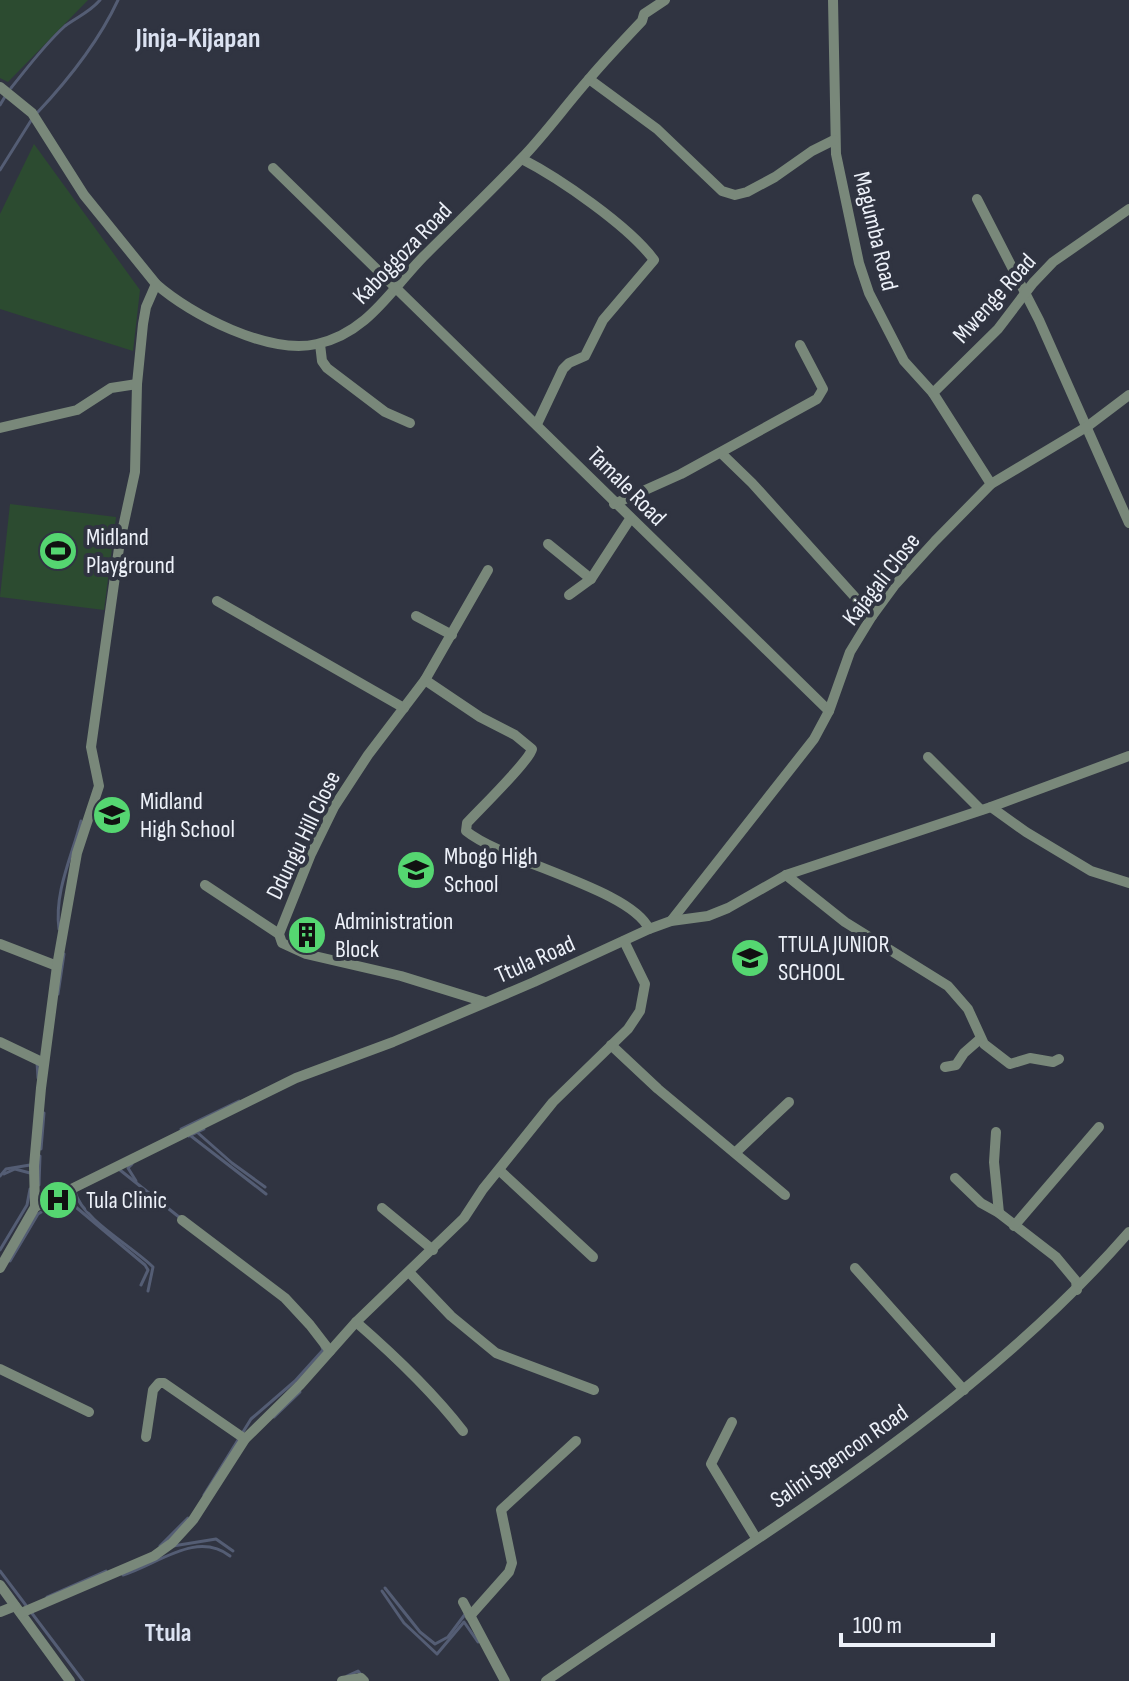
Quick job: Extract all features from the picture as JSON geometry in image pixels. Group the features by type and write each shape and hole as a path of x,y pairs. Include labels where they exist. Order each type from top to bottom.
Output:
{"street":[{"name":"Kaboggoza Road","path":"0,87 32,113 84,195 156,284 180,304 234,330 288,345 320,344 350,331 369,318 416,264 522,159 642,21 644,14 665,0"},
{"name":"Magumba Road","path":"833,0 834,140 859,263 869,293 904,361 933,393 991,484"},
{"path":"589,79 633,109 722,191 731,195 747,192 834,140"},
{"path":"522,159 554,177 620,226 654,260 603,320 585,356 563,369 537,424"},
{"name":"Tamale Road","path":"273,168 829,711"},
{"path":"977,199 1088,426 1129,523"},
{"name":"Mwenge Road","path":"933,393 998,329 1053,262 1129,209"},
{"path":"0,1268 35,1207 34,1166 44,1063 77,853 99,786 91,747 120,541 135,472 137,384 143,324 146,307 156,284"},
{"path":"320,344 322,361 327,368 385,412 410,423"},
{"path":"614,504 721,453 821,394 821,381 800,345"},
{"path":"0,428 77,410 111,388 137,384"},
{"name":"Kajagali Close","path":"671,921 814,739 829,711 850,652 894,586 991,484 1088,426 1129,395"},
{"path":"721,453 872,616"},
{"path":"569,595 591,579 630,519"},
{"path":"548,544 591,579"},
{"name":"Ddungu Hill Close","path":"485,1002 401,976 306,954 282,943 279,934 311,854 334,807 368,755 425,680 488,570"},
{"path":"217,601 404,708"},
{"path":"416,616 452,635"},
{"path":"425,680 532,749 527,761 467,823 466,831 630,909 642,916 649,929"},
{"name":"Ttula Road","path":"35,1207 296,1078 393,1042 649,929 671,921 708,916 786,875 1129,756"},
{"path":"928,757 986,808 1091,871 1129,883"},
{"path":"786,875 845,922 948,986 968,1009 980,1039 1010,1064 1030,1058 1053,1062 1059,1059"},
{"path":"205,885 279,934"},
{"path":"0,1612 18,1610 154,1556 172,1543 193,1520 245,1439 356,1322 464,1218 553,1102 628,1029 640,1011 645,996 642,974 624,941"},
{"path":"0,944 57,966"},
{"path":"945,1067 956,1065 980,1039"},
{"path":"0,1042 44,1063"},
{"path":"611,1045 658,1089 785,1195"},
{"path":"736,1152 789,1102"},
{"path":"1014,1226 1099,1127"},
{"path":"996,1132 994,1162 999,1213"},
{"path":"499,1170 593,1257"},
{"path":"955,1178 981,1203 999,1213 1056,1257 1076,1281 1077,1290"},
{"path":"382,1208 433,1250"},
{"path":"182,1220 285,1298 330,1351"},
{"name":"Salini Spencon Road","path":"546,1681 910,1431 964,1390 1077,1290 1129,1232"},
{"path":"855,1268 964,1390"},
{"path":"409,1272 451,1316 504,1357 594,1390"},
{"path":"356,1322 446,1408 463,1431"},
{"path":"0,1369 89,1412"},
{"path":"146,1437 153,1390 159,1383 164,1383 245,1439"},
{"path":"732,1422 711,1464 756,1538"},
{"path":"470,1616 509,1572 512,1563 501,1510 576,1441"},
{"path":"0,1585 70,1681"},
{"path":"463,1602 505,1681"},
{"path":"342,1681 353,1678 364,1681"}],"green space":[{"path":"0,0 88,0 8,82 0,78"},
{"path":"34,144 140,290 133,351 0,309 0,214"},
{"name":"Midland Playground","path":"10,504 116,517 104,610 0,597"}],"waterway":[{"path":"11,88 65,26 100,0"},
{"path":"37,113 82,60 118,0"},
{"path":"0,105 6,95"},
{"path":"0,170 32,119"},
{"path":"59,929 61,888 81,821"},
{"path":"58,994 64,954"},
{"path":"37,1062 38,1078"},
{"path":"181,1129 239,1101"},
{"path":"41,1149 44,1113"},
{"path":"189,1136 204,1129"},
{"path":"198,1133 265,1187"},
{"path":"191,1136 266,1194"},
{"path":"39,1185 40,1156"},
{"path":"132,1164 128,1168 136,1181"},
{"path":"0,1176 6,1169 30,1165"},
{"path":"4,1174 15,1169 30,1173"},
{"path":"120,1170 179,1217"},
{"path":"0,1250 27,1205 30,1189"},
{"path":"75,1192 97,1222 153,1267 148,1291"},
{"path":"65,1198 145,1265 148,1270 141,1285"},
{"path":"10,1261 38,1214 63,1199"},
{"path":"204,1495 251,1419 295,1381 323,1350 322,1347"},
{"path":"274,1417 300,1392"},
{"path":"160,1546 188,1518"},
{"path":"173,1546 216,1539 233,1551"},
{"path":"123,1575 190,1548 217,1549 230,1556"},
{"path":"0,1571 83,1681"},
{"path":"47,1597 106,1571"},
{"path":"385,1588 420,1632 435,1644 448,1637 466,1613"},
{"path":"382,1591 404,1623 437,1654 464,1622 478,1642"},
{"path":"347,1676 358,1671 363,1677"}],"place":[{"name":"Midland Playground","path":"58,551"},
{"name":"Midland High School","path":"112,815"},
{"name":"Mbogo High School","path":"416,870"},
{"name":"Administration Block","path":"307,935"},
{"name":"TTULA JUNIOR SCHOOL","path":"750,958"},
{"name":"Tula Clinic","path":"58,1200"}],"district":[{"name":"Jinja-Kijapan","path":"198,37"},
{"name":"Ttula","path":"168,1632"}]}
